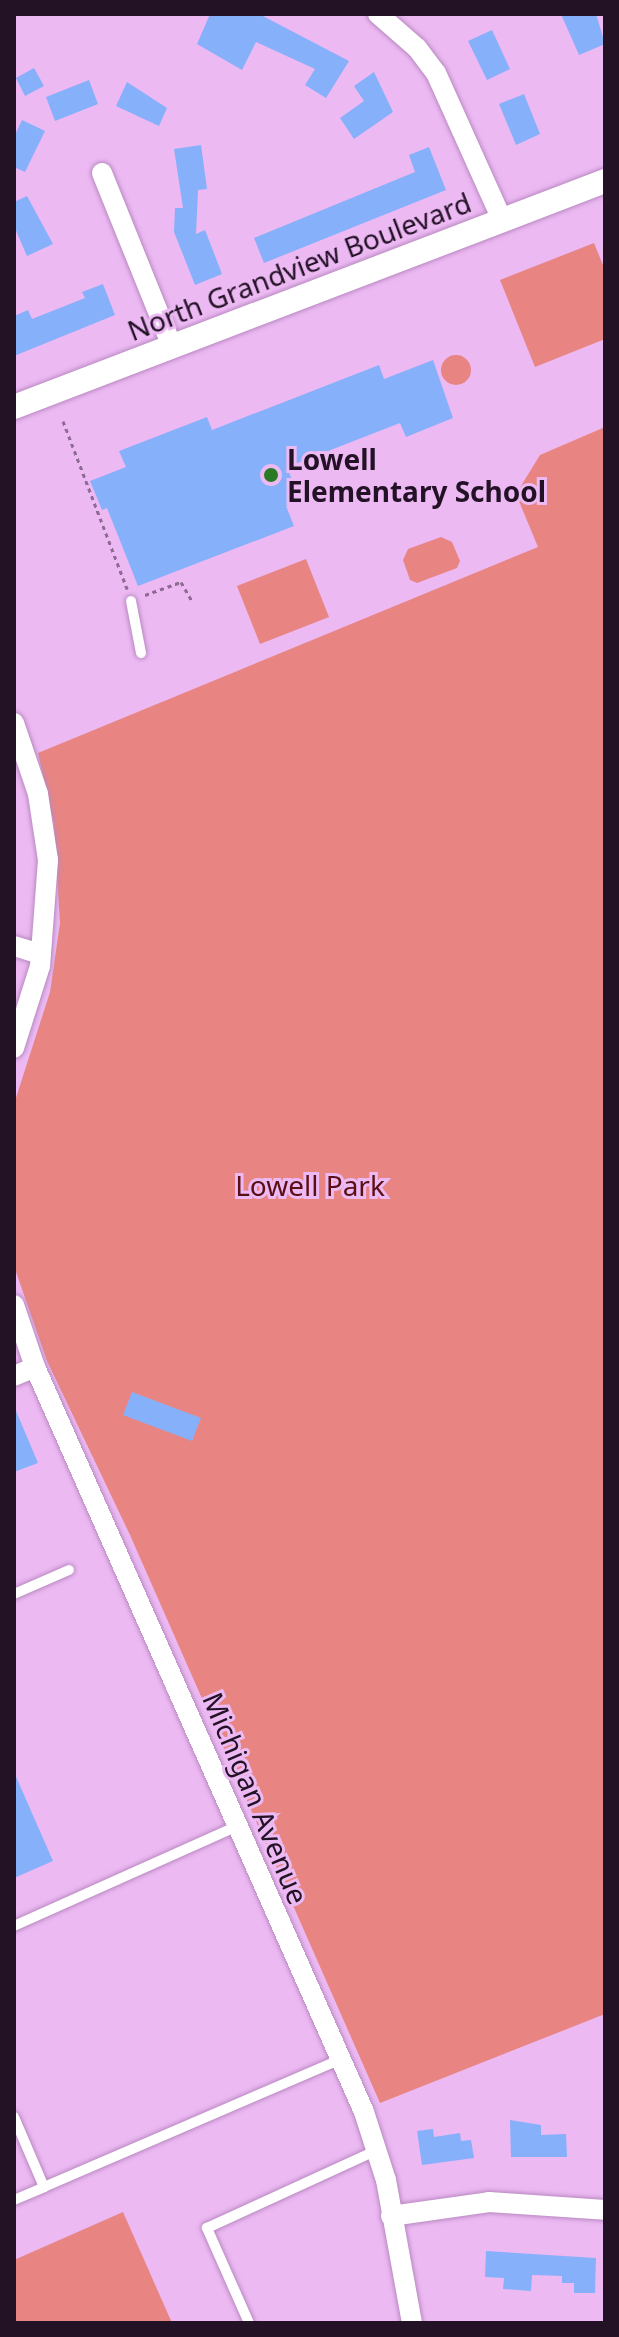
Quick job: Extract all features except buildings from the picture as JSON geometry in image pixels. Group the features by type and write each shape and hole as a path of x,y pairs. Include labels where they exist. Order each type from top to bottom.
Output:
{"street":[{"path":"378,14 407,38 436,73 502,220"},
{"path":"102,173 172,346"},
{"name":"North Grandview Boulevard","path":"14,407 605,181"},
{"path":"14,723 32,768 45,826 48,888 41,954 14,1048"},
{"path":"14,946 41,954"},
{"name":"Michigan Avenue","path":"14,1305 35,1367 341,2059 378,2150 412,2323"},
{"path":"14,1376 35,1367"},
{"path":"391,2216 489,2202 605,2210"}],"lane":[{"path":"131,601 141,653"},
{"path":"14,1594 69,1570"},
{"path":"14,1926 238,1826"},
{"path":"14,2200 341,2059"},
{"path":"14,2117 44,2187"},
{"path":"249,2323 207,2228 378,2150"}],"path":[{"path":"63,421 131,601 181,582 193,603"}],"green space":[{"path":"594,243 605,270 605,339 535,367 500,280"},
{"path":"456,355 467,359 471,370 467,381 456,385 445,381 441,370 445,359"},
{"name":"Lowell Park","path":"605,427 605,2014 380,2103 130,1535 47,1361 15,1269 14,1104 50,992 60,923 54,825 38,753 538,547 516,494 540,455"},
{"path":"441,537 452,542 460,561 457,568 417,583 410,580 403,560 408,549"},
{"path":"306,559 329,617 260,644 237,586"},
{"path":"123,2212 172,2323 14,2323 14,2260"}],"place":[{"name":"Lowell Elementary School","path":"271,475"}]}
